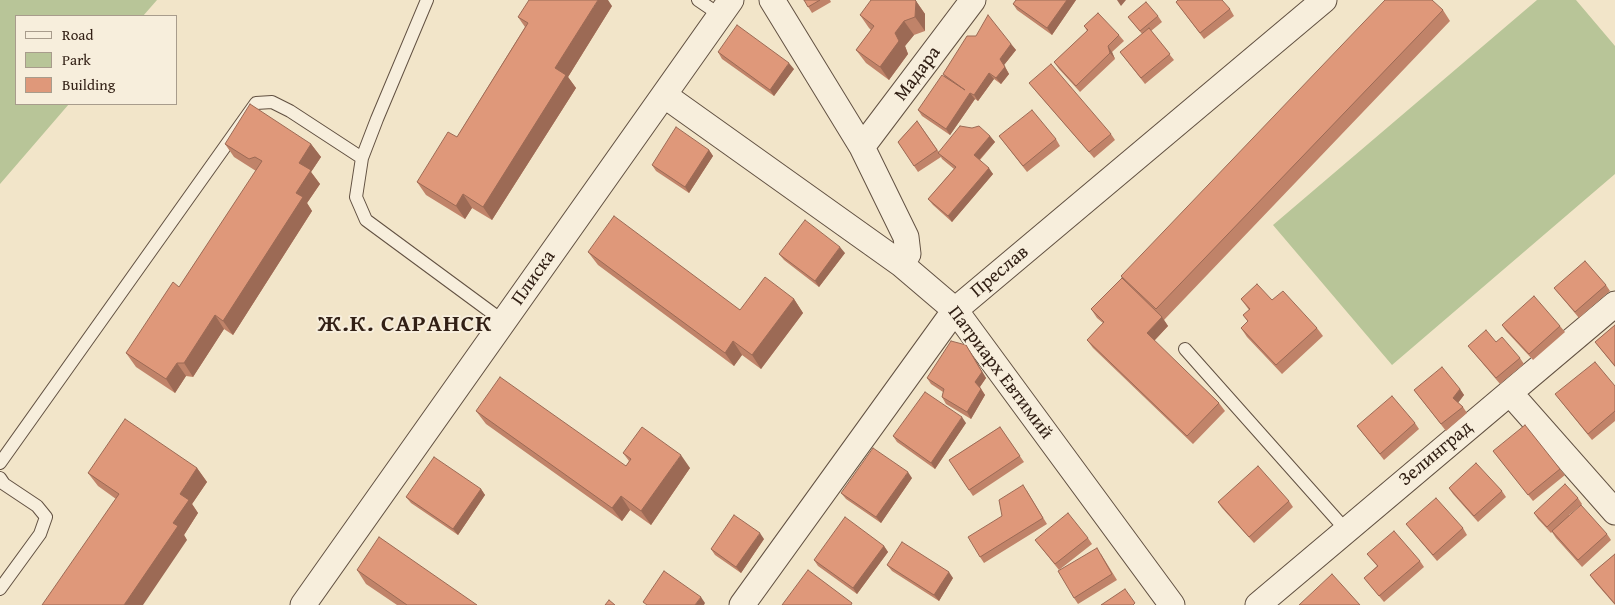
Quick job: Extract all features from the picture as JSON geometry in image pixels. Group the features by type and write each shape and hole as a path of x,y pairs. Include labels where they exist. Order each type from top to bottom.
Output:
{"street":[{"path":"772,0 862,147 906,236 908,254 901,264"},
{"name":"Мадара","path":"862,147 973,0"},
{"name":"Преслав","path":"742,605 955,310 1324,0"},
{"name":"Плиска","path":"303,605 725,8"},
{"name":"Патриарх Евтимий","path":"664,95 901,264 955,310 1172,605"},
{"name":"Зелинград","path":"1258,605 1615,304"},
{"path":"1510,392 1612,501"}],"lane":[{"path":"427,0 362,158 356,197 366,220 503,322"},
{"path":"698,0 725,8"},
{"path":"0,464 256,103 272,102 290,111 362,158"},
{"path":"1185,349 1346,530"},
{"path":"0,478 4,484 37,506 46,517 40,534 0,589"}],"green space":[{"path":"0,0 157,0 144,15 15,15 15,105 68,105 0,184"},
{"path":"1537,0 1576,0 1615,46 1615,174 1392,365 1273,225"}],"building":[{"path":"529,0 598,0 555,68 566,75 483,207 463,194 456,206 417,182 448,132 457,137 528,23 518,17"},
{"path":"804,0 820,0 808,7"},
{"path":"871,0 916,1 915,17 904,21 895,33 899,41 880,67 856,50 874,26 860,15"},
{"path":"1016,0 1067,0 1047,28 1013,4"},
{"path":"1178,0 1222,0 1230,9 1200,33 1176,2"},
{"path":"1385,0 1432,0 1443,10 1156,309 1121,276"},
{"path":"1146,2 1158,16 1140,31 1128,17"},
{"path":"1098,13 1119,35 1108,46 1110,53 1076,86 1054,62 1088,30 1084,26"},
{"path":"988,15 1011,44 1000,59 1005,67 996,78 989,73 974,95 970,93 946,129 918,110 942,75 965,90 943,74 967,36 976,36"},
{"path":"737,25 789,63 770,90 718,52"},
{"path":"1149,28 1170,54 1141,78 1120,52"},
{"path":"1051,64 1111,134 1089,152 1029,83"},
{"path":"250,104 311,144 299,163 311,170 296,193 303,197 223,321 215,315 184,363 177,363 166,379 126,353 173,282 179,287 262,161 255,157 249,159 225,144"},
{"path":"1032,110 1056,139 1023,166 999,136"},
{"path":"917,121 937,150 914,166 898,142"},
{"path":"960,126 972,128 979,126 990,136 974,155 989,168 948,216 928,199 956,167 938,153"},
{"path":"676,127 709,150 685,187 652,165"},
{"path":"614,216 740,310 765,277 794,299 752,355 733,341 725,353 588,252"},
{"path":"805,220 840,247 815,281 779,254"},
{"path":"1585,261 1606,285 1575,312 1554,288"},
{"path":"1122,278 1162,317 1147,333 1219,403 1187,436 1087,340 1104,322 1091,309"},
{"path":"1257,284 1272,300 1283,291 1317,328 1276,365 1241,328 1248,321 1243,315 1250,309 1241,299"},
{"path":"1534,296 1560,326 1529,354 1502,325"},
{"path":"1615,325 1615,366 1595,342"},
{"path":"1486,330 1496,342 1502,337 1520,358 1496,378 1468,346"},
{"path":"951,341 966,345 982,372 975,382 981,389 967,412 942,397 944,389 927,378"},
{"path":"1595,362 1615,386 1615,411 1588,434 1555,394"},
{"path":"1442,367 1460,389 1453,398 1463,407 1441,424 1414,390"},
{"path":"500,377 626,466 631,459 623,453 642,427 681,455 641,511 621,496 612,508 476,411"},
{"path":"925,392 962,417 931,463 893,436"},
{"path":"1392,396 1415,423 1380,454 1357,426"},
{"path":"125,419 197,468 180,494 189,500 173,523 178,526 124,605 42,605 119,494 88,473"},
{"path":"1525,425 1560,469 1528,495 1493,451"},
{"path":"1000,427 1020,456 969,490 949,460"},
{"path":"873,448 908,472 876,517 841,493"},
{"path":"434,457 481,489 453,529 406,497"},
{"path":"1476,463 1502,491 1474,516 1449,488"},
{"path":"1258,466 1289,501 1249,537 1218,502"},
{"path":"1565,484 1578,498 1547,527 1534,513"},
{"path":"1023,485 1043,518 980,557 968,537 1002,516 999,500"},
{"path":"1436,498 1463,528 1433,555 1406,524"},
{"path":"1581,505 1607,534 1578,560 1552,531"},
{"path":"1068,513 1088,538 1055,564 1035,540"},
{"path":"734,515 760,533 736,567 711,549"},
{"path":"845,517 884,546 853,588 814,560"},
{"path":"1394,531 1420,561 1379,596 1364,578 1378,566 1367,554"},
{"path":"379,537 477,605 407,605 357,570"},
{"path":"902,542 949,572 934,595 887,565"},
{"path":"1097,548 1112,574 1074,598 1058,571"},
{"path":"1615,554 1615,604 1590,575"},
{"path":"808,570 852,603 851,605 782,605"},
{"path":"664,571 701,597 695,605 647,605 643,602"},
{"path":"1332,574 1360,605 1299,605"},
{"path":"1125,589 1135,603 1133,605 1101,605"},
{"path":"609,600 615,605 605,605"}],"district":[{"name":"Ж.К. САРАНСК","path":"405,325"}]}
